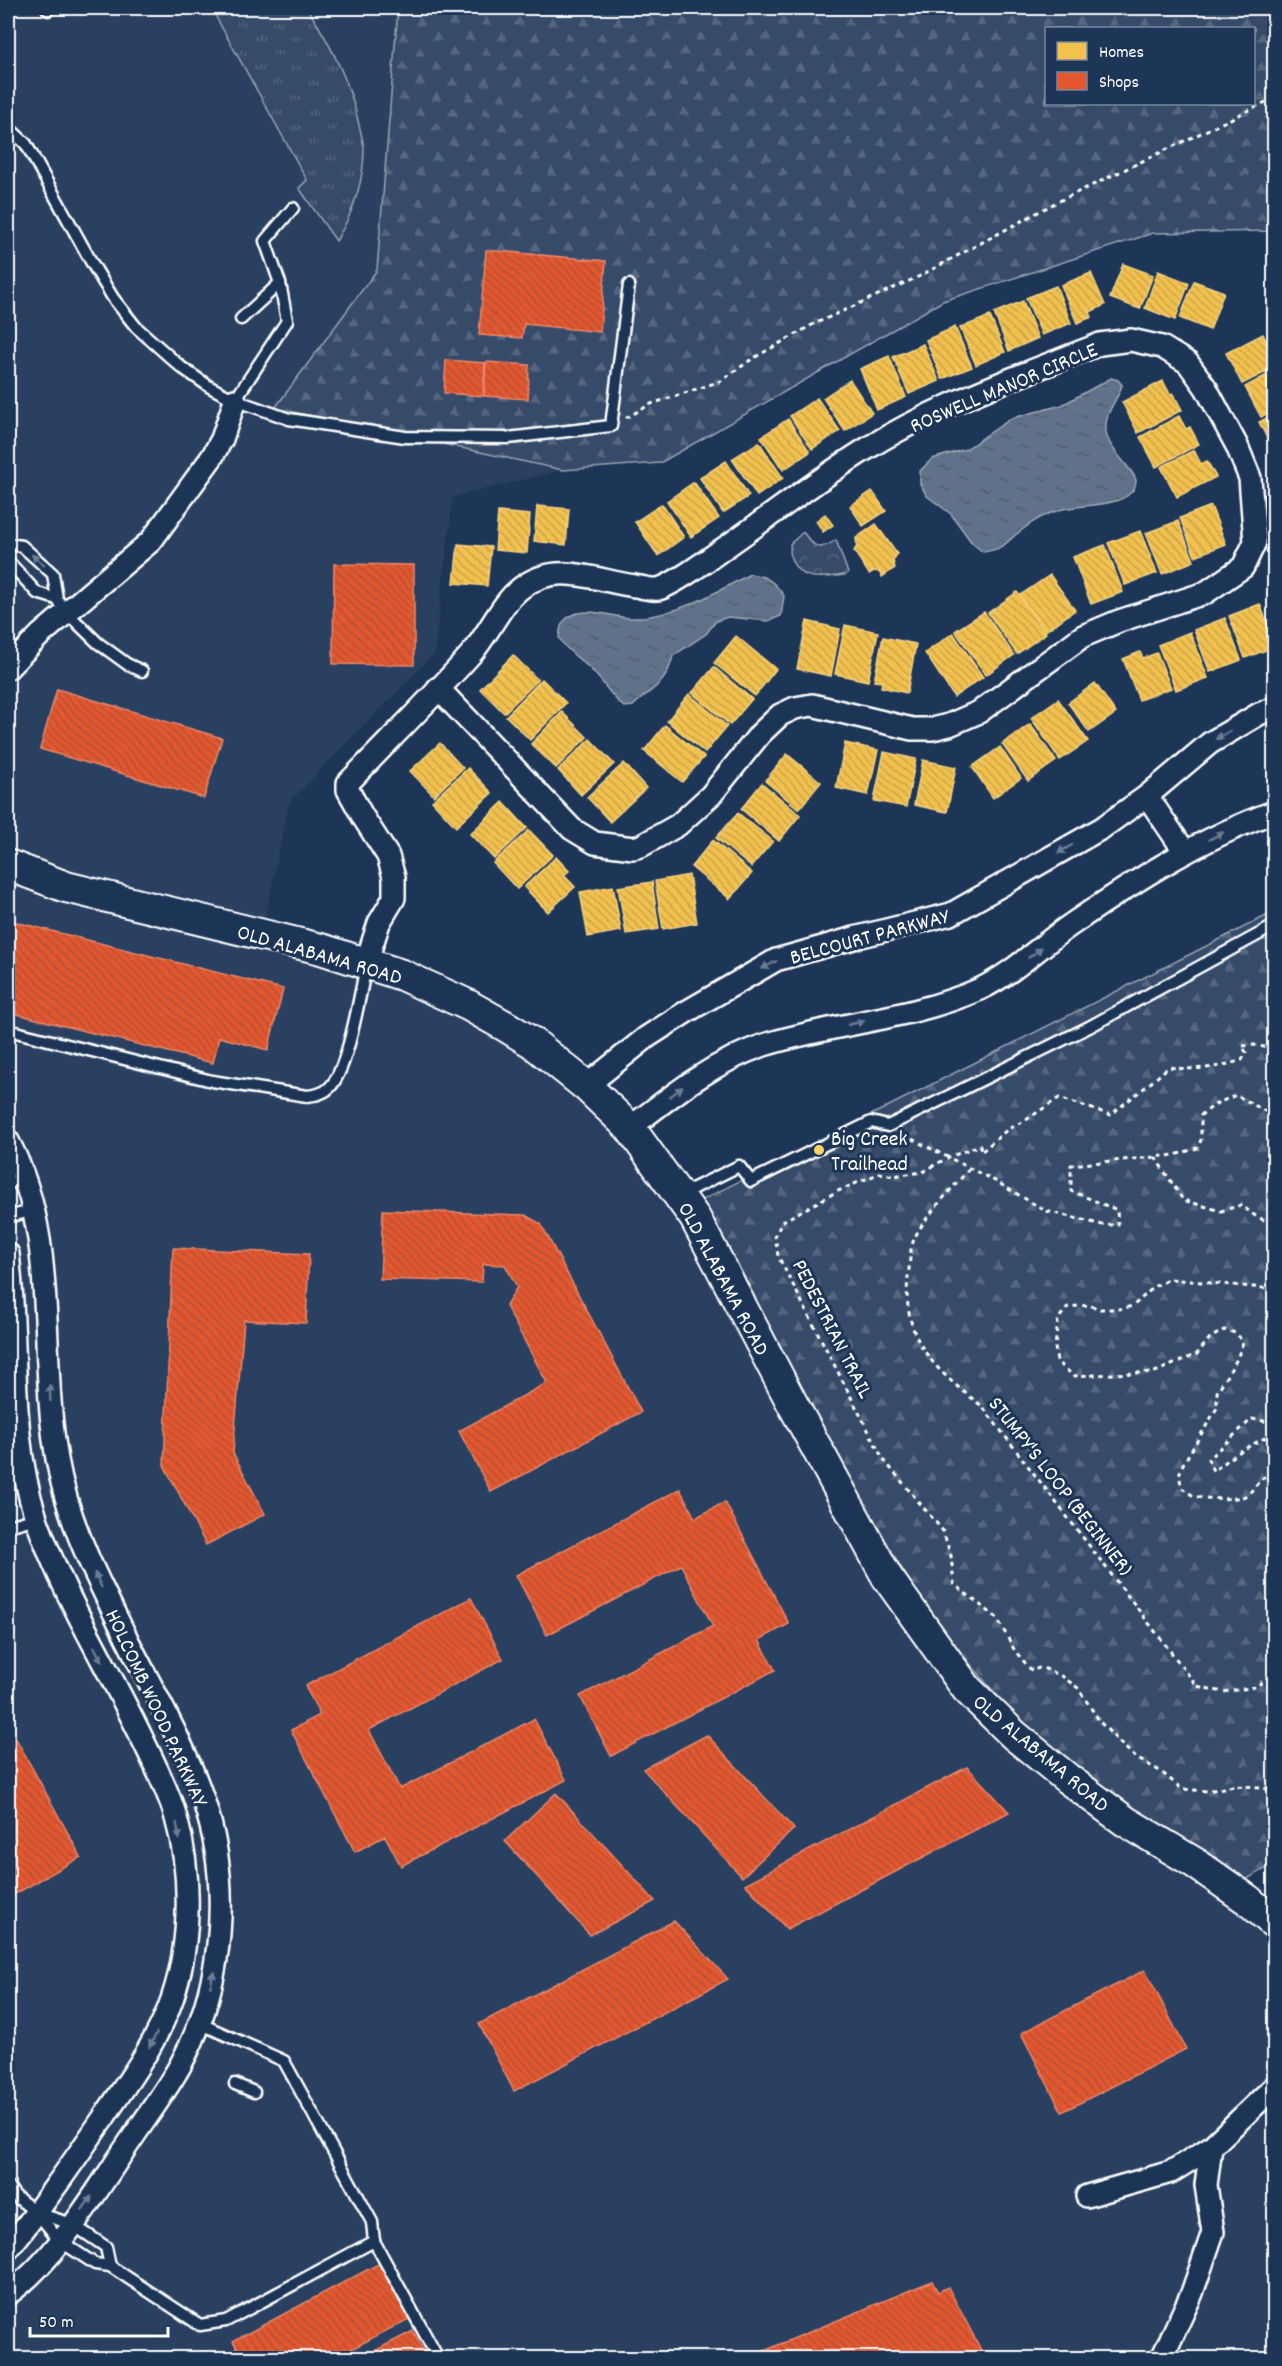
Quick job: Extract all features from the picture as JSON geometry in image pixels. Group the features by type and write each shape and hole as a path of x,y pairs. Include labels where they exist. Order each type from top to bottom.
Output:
{"main road":[{"name":"OLD ALABAMA ROAD","path":"8,865 66,887 321,949 402,975 468,1005 507,1027 533,1043 586,1086 630,1128 695,1218 887,1577 967,1689 1014,1735 1068,1779 1125,1821 1204,1869 1248,1900 1275,1923"}],"street":[{"name":"ROSWELL MANOR CIRCLE","path":"366,963 379,923 394,898 394,877 388,856 348,790 348,783 438,688 473,652 520,588 558,572 583,574 614,583 658,589 697,568 861,452 895,432 963,400 1110,341 1131,340 1152,343 1172,351 1188,363 1206,388 1237,446 1250,478 1255,542 1243,567 1205,593 1119,621 1083,636 979,712 949,725 932,729 912,729 812,705 795,708 780,715 760,734 711,795 678,825 633,848 595,843 572,829 438,688"},
{"path":"10,661 62,606 151,541 212,457 222,439 236,400"},
{"name":"BELCOURT PARKWAY","path":"586,1086 647,1037 776,960 951,914 1102,828 1147,796 1210,743 1259,714 1275,708"},
{"path":"1147,796 1185,852"},
{"path":"630,1128 685,1085 741,1054 805,1034 920,1008 980,989 1039,951 1070,925 1185,852 1228,830 1275,812"},
{"name":"HOLCOMB WOOD PARKWAY","path":"8,1141 16,1181 34,1210 42,1254 52,1424 64,1493 89,1562 190,1766 213,1829 218,1857 220,1923 209,1994 183,2061 162,2096 66,2233 8,2294"},
{"name":"HOLCOMB WOOD PARKWAY","path":"8,1264 23,1471 36,1518 66,1593 143,1739 176,1818 188,1887 184,1957 168,2010 142,2060 37,2213 8,2249"},
{"path":"1087,2196 1171,2172 1211,2147 1270,2098"},
{"path":"1162,2358 1192,2293 1213,2232 1206,2185 1211,2147"}],"lane":[{"path":"8,127 26,144 93,265 113,298 136,327 181,367 210,387 236,400 289,419 405,437 508,438 611,426 629,285"},
{"path":"236,400 287,321 280,284 265,242 293,208"},
{"path":"241,319 280,284"},
{"path":"8,544 22,546 53,574 62,606"},
{"path":"8,561 37,593 62,606 98,643 127,664 142,671"},
{"path":"680,1195 740,1166 751,1181 871,1122 888,1126 1089,1027 1275,926"},
{"path":"8,1030 212,1081 308,1096 319,1094 329,1088 340,1072 366,963"},
{"path":"8,1217 34,1210"},
{"path":"8,1526 36,1518"},
{"path":"199,2023 284,2061 372,2222 374,2241 438,2358"},
{"path":"235,2084 254,2092"},
{"path":"8,2186 15,2196 66,2233 106,2247 110,2266"},
{"path":"37,2213 66,2233 95,2264 110,2266 200,2325 226,2322 374,2241"}],"path":[{"path":"611,426 651,404 721,381 752,359 813,325 918,277 1055,203 1275,99"},
{"name":"PEDESTRIAN TRAIL","path":"1275,1050 1254,1045 1242,1047 1246,1052 1242,1060 1221,1066 1183,1069 1168,1067 1149,1086 1133,1095 1111,1116 1059,1098 1008,1130 981,1152 980,1145 947,1158 923,1172 893,1176 880,1173 838,1191 783,1221 776,1235 778,1256 883,1459 943,1532 951,1556 954,1584 997,1618 1015,1651 1032,1671 1041,1667 1063,1677 1078,1688 1100,1722 1121,1744 1136,1758 1160,1771 1182,1789 1207,1791 1234,1786 1262,1787 1275,1792"},
{"path":"912,1139 995,1181 1046,1211 1103,1225 1118,1225 1117,1210 1071,1191 1071,1165 1175,1155 1197,1148 1201,1140 1201,1115 1216,1104 1236,1095 1275,1116"},
{"path":"1155,1157 1183,1200 1221,1211 1241,1205 1254,1215 1275,1225"},
{"name":"STUMPY'S LOOP (BEGINNER)","path":"969,1169 926,1220 913,1241 906,1291 914,1335 927,1357 962,1391 982,1406 1197,1686 1223,1692 1256,1687 1275,1672"},
{"path":"1275,1289 1170,1280 1155,1286 1133,1306 1119,1310 1100,1309 1089,1305 1068,1307 1058,1319 1055,1347 1057,1362 1074,1376 1155,1372 1197,1354 1210,1338 1224,1330 1236,1334 1243,1342 1237,1359 1217,1392 1217,1408 1183,1464 1179,1475 1182,1488 1194,1496 1232,1500 1246,1496 1255,1484 1267,1475 1275,1473"},
{"path":"1275,1423 1252,1419 1208,1459 1212,1471 1242,1450 1275,1433"}],"shaded area":[{"path":"8,8 1274,8 1274,128 533,463 563,470 453,497 434,654 289,802 260,941 523,1030 632,1108 700,1209 820,1434 933,1620 1274,1919 1274,2358 8,2358"}],"green space":[{"path":"211,8 307,8 324,35 345,79 364,148 362,173 356,196 348,219 336,241 299,188 307,180"},
{"path":"398,8 1274,8 1274,231 1153,233 943,301 660,463 563,470 275,408 377,270"},
{"path":"803,532 814,545 821,547 836,540 848,573 814,577 800,572 791,558 790,544"},
{"path":"1274,912 1274,1864 1238,1884 1045,1752 933,1620 820,1434 696,1203"}],"water":[{"path":"1111,378 1118,380 1122,385 1109,413 1106,432 1112,446 1135,478 1133,490 1126,496 1117,501 1071,507 1041,517 1001,547 983,552 972,543 951,514 927,496 920,484 920,471 932,459 966,449 1012,418 1062,405"},
{"path":"750,574 766,578 781,591 784,596 781,616 768,621 728,617 716,621 706,634 673,656 666,674 658,685 633,706 624,707 592,670 567,649 559,638 563,622 575,614 592,612 635,618 666,613 709,596"}],"building: Homes":[{"path":"1123,264 1153,275 1140,309 1110,298"},
{"path":"1158,271 1189,283 1175,320 1145,308"},
{"path":"1091,273 1105,305 1090,312 1092,317 1077,323 1061,285"},
{"path":"1194,281 1224,292 1210,330 1180,318"},
{"path":"1056,286 1071,323 1042,335 1026,298"},
{"path":"1023,301 1038,338 1009,351 994,313"},
{"path":"990,316 1005,352 976,365 960,328"},
{"path":"955,327 972,367 942,379 926,340"},
{"path":"1263,334 1274,357 1274,368 1242,384 1226,353"},
{"path":"923,344 939,381 909,394 893,357"},
{"path":"889,356 906,397 877,410 860,369"},
{"path":"1274,371 1274,410 1261,417 1245,387"},
{"path":"850,380 872,413 845,431 823,398"},
{"path":"1163,381 1182,410 1138,433 1122,402"},
{"path":"817,398 840,431 812,449 790,416"},
{"path":"1274,414 1274,452 1259,422"},
{"path":"1179,416 1186,429 1190,427 1199,444 1156,467 1140,437"},
{"path":"788,419 810,452 783,470 761,437"},
{"path":"759,442 783,478 757,496 732,459"},
{"path":"1194,450 1201,464 1207,461 1216,477 1177,497 1161,467"},
{"path":"726,461 749,496 723,513 700,478"},
{"path":"694,482 719,518 691,537 667,501"},
{"path":"872,491 886,511 863,526 850,506"},
{"path":"662,504 684,537 658,556 635,522"},
{"path":"537,506 569,509 566,545 534,541"},
{"path":"1211,506 1226,544 1195,556 1180,518"},
{"path":"498,512 530,515 527,553 495,550"},
{"path":"825,514 833,525 823,532 816,521"},
{"path":"1178,521 1194,561 1162,574 1146,533"},
{"path":"876,524 897,554 893,561 895,568 882,577 879,572 874,571 869,574 854,551 857,546 856,538"},
{"path":"1140,531 1157,573 1125,585 1108,543"},
{"path":"458,544 491,547 487,586 454,583"},
{"path":"1105,545 1123,592 1091,604 1073,557"},
{"path":"1050,575 1075,610 1044,632 1019,596"},
{"path":"1017,592 1046,633 1017,654 988,613"},
{"path":"1260,604 1274,641 1274,647 1245,658 1229,616"},
{"path":"984,612 1014,655 986,675 955,631"},
{"path":"1225,618 1241,660 1210,672 1194,630"},
{"path":"807,621 840,629 831,676 797,669"},
{"path":"845,625 878,632 868,681 835,674"},
{"path":"1190,632 1208,678 1176,690 1158,645"},
{"path":"953,633 983,677 954,697 925,653"},
{"path":"736,636 776,669 755,696 714,663"},
{"path":"883,637 916,644 907,693 881,687 882,682 874,681"},
{"path":"1140,652 1143,658 1157,653 1171,688 1139,700 1123,659"},
{"path":"513,655 538,680 504,713 480,689"},
{"path":"714,667 752,699 730,725 692,693"},
{"path":"542,679 566,703 530,740 506,716"},
{"path":"1095,683 1116,713 1089,732 1068,703"},
{"path":"689,694 727,726 705,753 667,721"},
{"path":"1058,699 1088,741 1060,760 1031,718"},
{"path":"562,712 587,737 556,768 531,744"},
{"path":"1030,724 1056,761 1028,781 1002,744"},
{"path":"665,725 704,757 682,782 644,751"},
{"path":"590,739 614,764 581,795 558,770"},
{"path":"440,743 463,768 434,796 410,771"},
{"path":"845,743 878,750 868,795 836,788"},
{"path":"1000,747 1021,778 993,798 972,767"},
{"path":"884,752 916,759 906,807 874,801"},
{"path":"787,754 821,782 799,809 765,781"},
{"path":"923,760 956,767 947,812 914,805"},
{"path":"624,763 646,788 610,822 587,797"},
{"path":"468,768 492,793 456,827 432,801"},
{"path":"762,783 800,815 779,841 741,809"},
{"path":"503,802 527,828 494,859 470,834"},
{"path":"738,813 773,841 751,867 716,838"},
{"path":"529,830 553,855 517,889 493,863"},
{"path":"713,840 752,873 730,899 691,867"},
{"path":"556,857 569,871 564,875 575,887 548,912 524,887"},
{"path":"689,875 697,923 663,929 655,881"},
{"path":"652,882 659,929 626,934 618,887"},
{"path":"613,886 621,931 588,937 580,892"}],"building: Shops":[{"path":"486,250 606,261 600,332 524,324 522,338 479,335"},
{"path":"446,360 485,363 483,396 444,393"},
{"path":"486,362 529,365 528,399 484,396"},
{"path":"334,564 414,565 414,665 333,664"},
{"path":"57,689 222,738 204,798 40,749"},
{"path":"8,920 283,989 268,1050 219,1037 213,1063 8,1012"},
{"path":"383,1210 525,1215 541,1224 641,1412 491,1492 459,1431 547,1383 506,1306 517,1287 505,1265 483,1264 482,1282 380,1279"},
{"path":"173,1248 309,1254 306,1323 244,1320 233,1453 265,1514 206,1545 164,1465"},
{"path":"680,1489 695,1518 725,1502 789,1624 759,1640 775,1670 611,1756 580,1696 713,1626 681,1565 547,1635 516,1575"},
{"path":"471,1598 503,1659 369,1730 400,1789 534,1719 566,1780 401,1866 385,1836 355,1852 291,1730 320,1715 305,1686"},
{"path":"8,1724 81,1857 8,1898"},
{"path":"707,1735 794,1829 742,1877 643,1769"},
{"path":"967,1767 1009,1812 787,1929 745,1884"},
{"path":"556,1793 655,1901 590,1935 505,1841"},
{"path":"674,1921 728,1979 514,2091 479,2024"},
{"path":"1145,1970 1186,2049 1062,2112 1021,2033"},
{"path":"380,2263 409,2319 334,2358 243,2358 233,2341"},
{"path":"932,2281 938,2292 948,2287 983,2354 974,2358 747,2358"},
{"path":"413,2331 428,2358 361,2358"}],"place":[{"name":"Big Creek Trailhead","path":"819,1150"}]}
